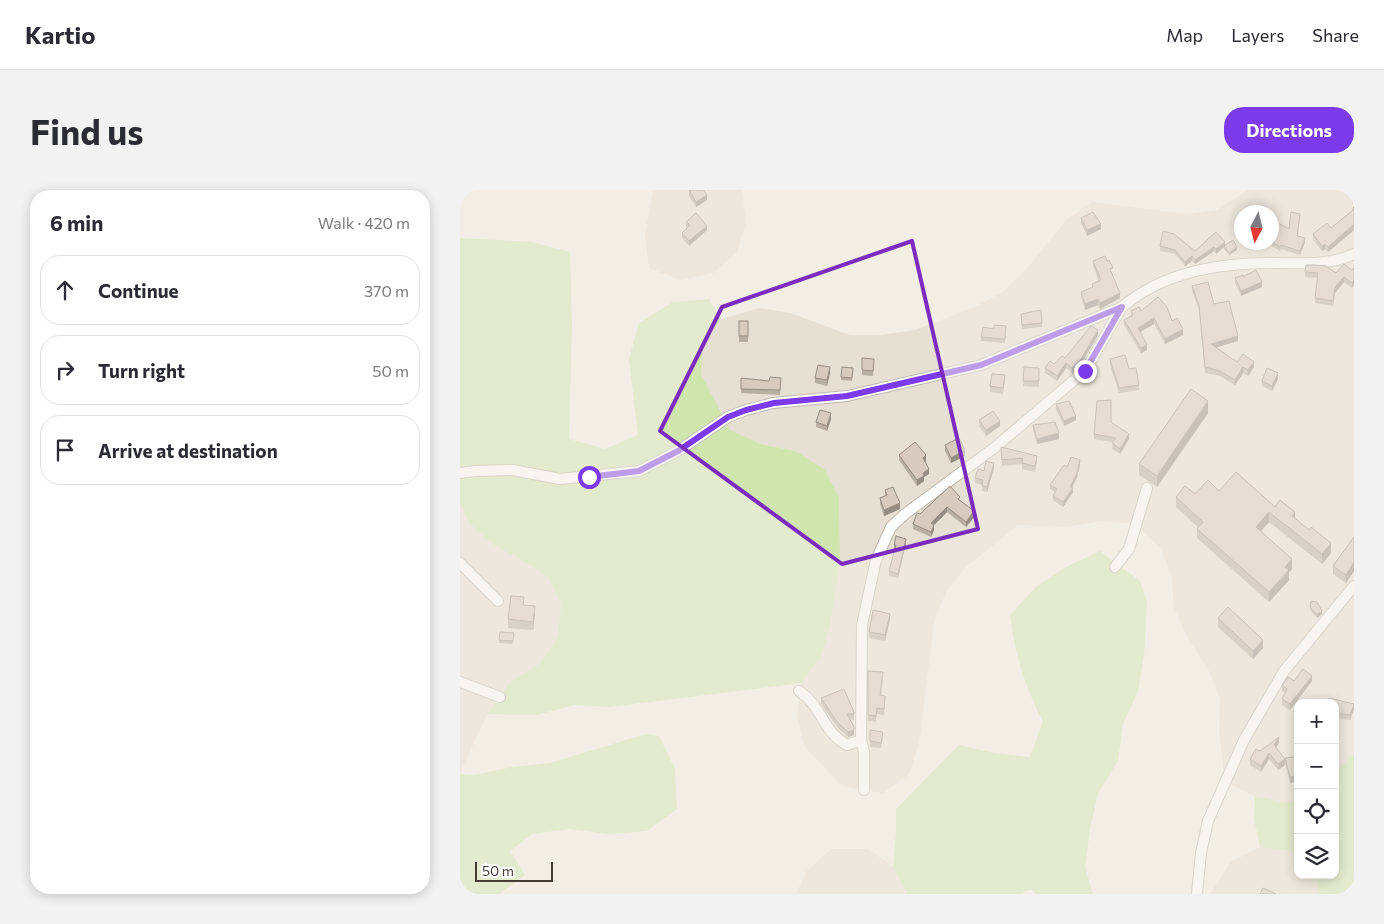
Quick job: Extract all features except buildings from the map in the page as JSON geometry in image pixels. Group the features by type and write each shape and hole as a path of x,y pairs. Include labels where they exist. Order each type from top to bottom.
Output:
{"street":[{"path":"460,473 512,470 560,479 639,471 678,451 728,417 746,410 774,403 847,396 981,365 1122,307 1141,291 1183,273 1252,263 1314,263 1354,254"},
{"path":"864,790 864,752 861,740 862,625 876,560 891,527 905,514 994,448 1085,371 1122,307"},
{"path":"1115,567 1129,549 1147,488"},
{"path":"460,562 498,601"},
{"path":"1197,894 1200,853 1208,822 1244,740 1284,671 1354,586"},
{"path":"460,682 500,697"},
{"path":"799,691 815,704 828,729 842,742 847,745 861,740"}],"highlighted area":[{"path":"912,241 978,529 842,564 660,431 722,307"}],"shaded area":[{"path":"653,190 742,190 746,222 737,252 713,273 681,280 649,268 645,236"},
{"path":"1248,190 1354,190 1354,753 1339,769 1339,699 1294,699 1294,801 1287,803 1255,796 1225,782 1219,729 1220,698 1208,669 1189,640 1174,608 1172,577 1160,547 1134,524 1100,521 1067,527 1018,525 967,566 947,590 934,621 919,744 909,774 883,793 842,786 804,746 797,715 801,683 821,657 830,625 840,560 795,451 761,444 730,431 700,374 703,343 721,319 760,308 790,313 850,335 881,335 915,330 973,308 1003,292 1026,270 1067,219 1092,202 1187,214 1217,210"},
{"path":"460,503 470,524 494,545 548,577 561,605 558,636 541,663 512,680 487,714 460,773"},
{"path":"1260,847 1291,851 1294,854 1294,879 1316,879 1320,894 1210,894 1231,862"},
{"path":"831,849 868,849 893,867 907,894 796,894 807,871"}],"green space":[{"path":"460,238 531,242 570,252 572,326 569,439 605,449 638,435 629,359 639,323 673,302 709,299 721,319 703,343 701,374 730,430 761,444 795,451 824,469 839,497 840,560 830,625 821,657 801,683 609,707 574,705 537,715 487,714 512,680 541,663 558,636 561,605 548,577 494,545 470,524 460,503"},
{"path":"1100,551 1140,581 1147,602 1144,654 1138,691 1123,724 1118,761 1098,793 1090,829 1085,867 1093,894 1036,894 1032,890 1025,891 1022,894 907,894 893,867 896,809 959,745 994,753 1030,757 1043,722 1022,670 1015,645 1010,615 1036,587 1066,567"},
{"path":"646,734 659,736 675,769 677,809 647,831 608,834 569,829 532,834 510,851 525,875 499,894 460,894 460,774 474,775 512,767 550,763"},
{"path":"1354,753 1354,894 1320,894 1316,879 1339,879 1339,769"},
{"path":"1255,796 1287,803 1294,801 1294,854 1291,851 1260,847 1254,818"}],"route":[{"path":"589,477 639,471 678,451 728,417 746,410 774,403 847,396 981,365 1057,336 1122,307 1099,350 1085,371"}]}
